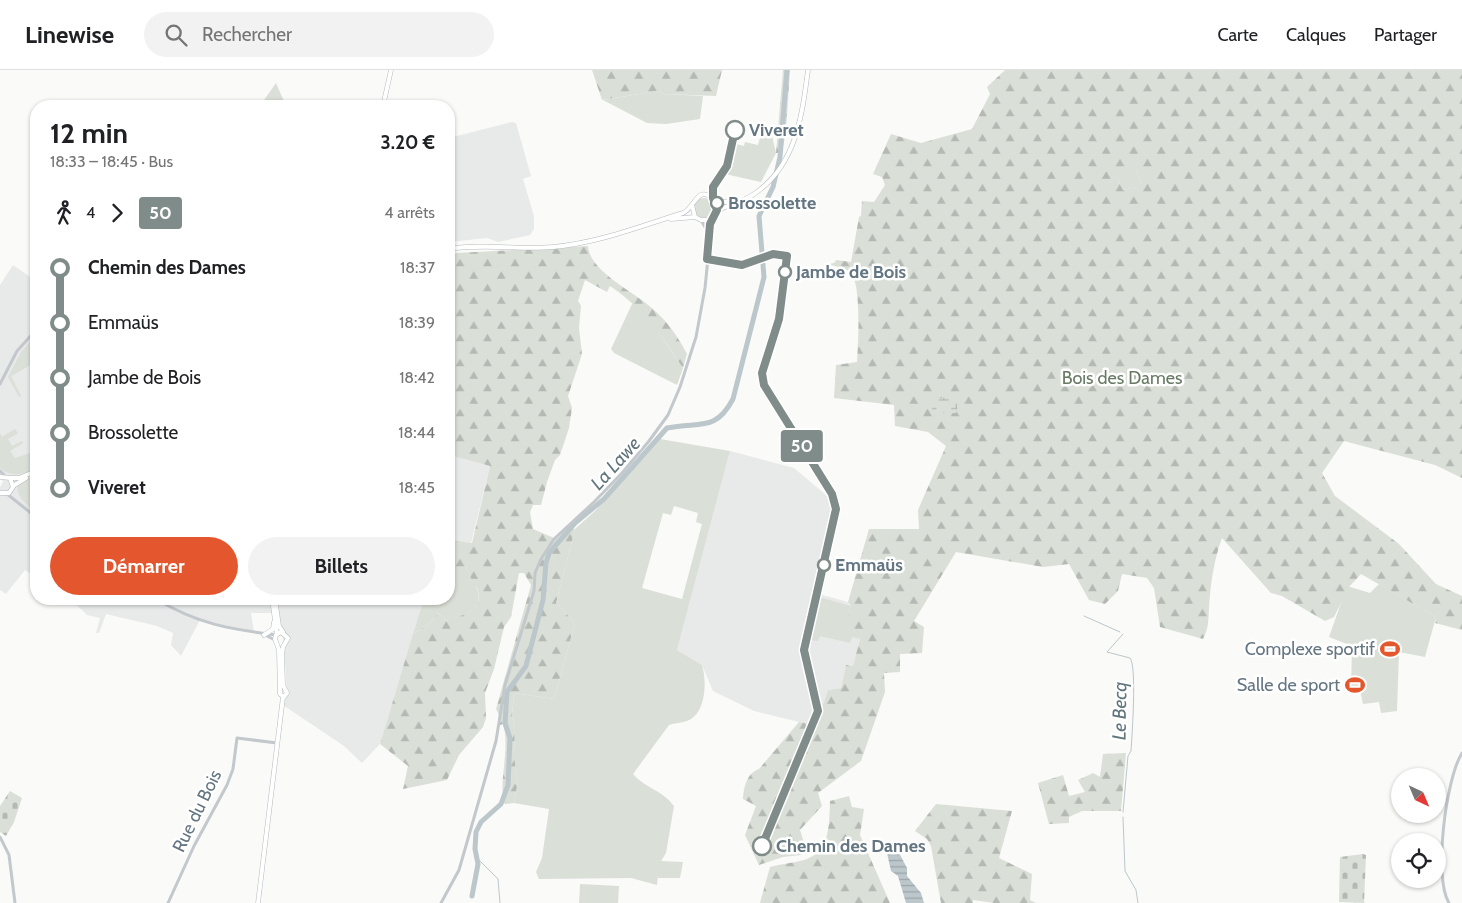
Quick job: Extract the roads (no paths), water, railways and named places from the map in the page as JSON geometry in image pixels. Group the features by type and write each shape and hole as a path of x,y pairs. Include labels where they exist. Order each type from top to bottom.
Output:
{"main road":[{"path":"384,100 391,70"},
{"path":"666,220 695,217 701,220 712,218 717,212 753,195 770,182 786,160 800,122 808,70"},
{"path":"455,248 482,246 556,246 597,240 666,220 687,211 695,198 702,195 711,196 716,202 717,212"},
{"path":"716,202 738,202"},
{"path":"692,205 695,217"},
{"path":"3,477 19,478 30,474"},
{"path":"0,493 7,494 30,476"},
{"path":"10,478 13,488"},
{"path":"258,903 282,697 287,694 283,690 276,642 273,605"},
{"path":"274,605 279,626 288,638 284,644 283,690"},
{"path":"264,635 274,626 274,615"},
{"path":"276,634 283,632"},
{"path":"276,642 284,644"}],"street":[{"path":"442,903 458,870 499,733 504,695 534,591 535,573 546,550 554,539 622,473 668,415 680,387 696,337 705,288 712,218"},
{"path":"701,220 709,235"},
{"path":"0,384 17,351 30,337"},
{"path":"0,471 3,477"},
{"path":"13,488 21,503"},
{"path":"7,494 30,511"},
{"path":"168,605 196,619 234,630 264,635 276,634"},
{"path":"264,635 276,642"},
{"name":"Rue du Bois","path":"168,903 227,785 234,768 237,738 277,743"},
{"path":"1449,903 1444,892 1441,876 1443,836 1453,772 1462,753"},
{"path":"0,837 9,855 15,903"}],"waterway":[{"name":"La Lawe","path":"472,896 478,864 475,849 476,832 481,822 501,804 508,785 510,738 505,723 507,692 526,666 543,600 546,563 549,553 575,523 604,499 667,428 705,424 713,421 720,417 733,399 764,277 759,216 773,187 780,157 787,70"},
{"name":"Le Becq","path":"1084,616 1120,632"},
{"name":"Le Becq","path":"1123,634 1107,652 1130,658 1133,674 1134,702 1131,751 1128,756 1123,812"},
{"name":"Le Becq","path":"1123,817 1125,871 1136,890 1138,903"},
{"path":"477,858 498,879 500,903"}],"place":[{"name":"Viveret","path":"735,130"},
{"name":"Brossolette","path":"717,203"},
{"name":"Jambe de Bois","path":"785,272"},
{"name":"Emmaüs","path":"824,565"},
{"name":"Complexe sportif","path":"1390,649"},
{"name":"Salle de sport","path":"1355,685"},
{"name":"Chemin des Dames","path":"762,846"}],"park label":[{"name":"Bois des Dames","path":"1122,378"}]}
